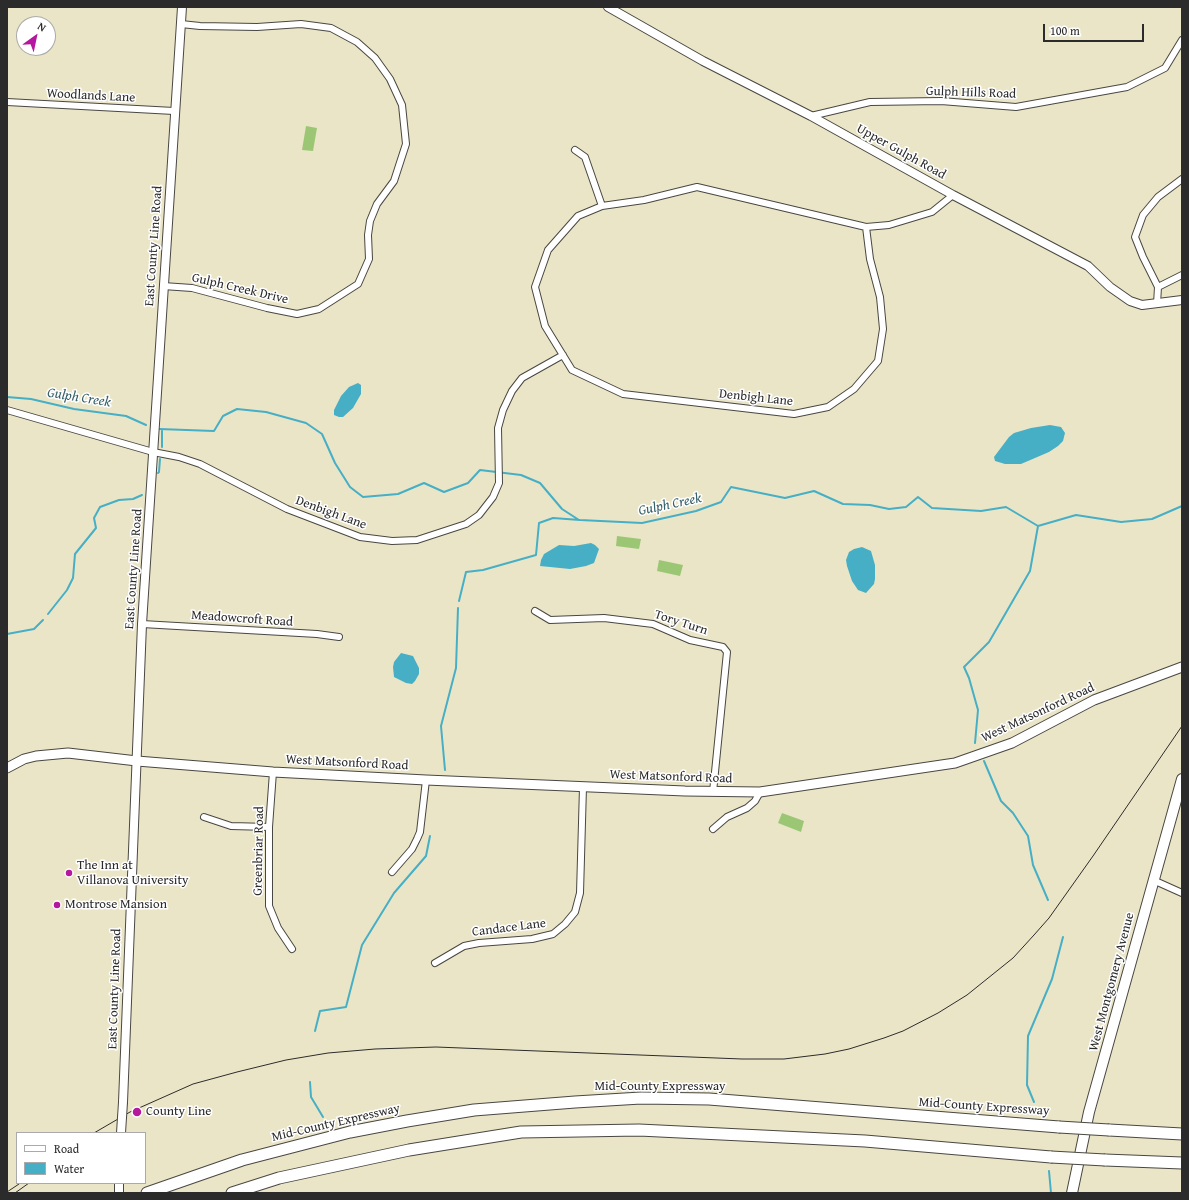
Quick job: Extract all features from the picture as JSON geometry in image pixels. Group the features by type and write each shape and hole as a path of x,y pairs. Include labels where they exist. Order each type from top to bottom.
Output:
{"highway":[{"name":"Mid-County Expressway","path":"147,1193 209,1170 242,1160 350,1132 407,1121 474,1110 641,1098 709,1099 1058,1127 1182,1134"},
{"path":"232,1193 279,1178 409,1150 521,1132 647,1130 866,1141 1051,1157 1182,1163"}],"main road":[{"name":"West Matsonford Road","path":"7,768 24,759 36,756 68,753 137,761 273,772 583,787 713,792 760,792 955,763 1012,743 1094,700 1182,667"},
{"name":"West Montgomery Avenue","path":"1072,1193 1089,1112 1182,779"}],"street":[{"name":"East County Line Road","path":"121,1132 142,624 182,7"},
{"name":"Upper Gulph Road","path":"608,7 703,61 811,116 1088,266 1110,287 1130,301 1142,305 1182,300"},
{"name":"Gulph Creek Drive","path":"163,286 192,288 267,308 297,314 319,309 358,284 369,259 368,235 370,221 377,204 394,180 406,144 402,104 390,79 375,58 357,42 332,28 301,24 257,27 200,26 181,24"},
{"name":"Gulph Hills Road","path":"811,116 870,102 941,101 1016,107 1127,87 1165,68 1182,40"},
{"name":"Woodlands Lane","path":"7,102 174,112"},
{"path":"575,150 585,157 602,206"},
{"path":"1157,304 1158,287 1142,257 1135,237 1144,215 1158,197 1182,179"},
{"name":"Denbigh Lane","path":"866,228 870,259 881,303 883,329 878,361 854,389 828,407 794,414 623,394 572,370 545,326 535,287 548,250 578,216 602,206 644,200 697,187 866,228 889,225 932,212 953,194"},
{"path":"1158,287 1182,275"},
{"name":"Denbigh Lane","path":"7,410 200,464 288,509 360,537 392,541 417,540 466,524 479,515 494,497 499,483 498,428 503,410 512,391 522,378 563,355"},
{"name":"Tory Turn","path":"534,612 550,620 604,618 653,624 690,640 723,647 727,652 713,792"},
{"name":"Meadowcroft Road","path":"142,624 317,634 339,637"},
{"name":"Greenbriar Road","path":"273,772 270,827 269,906 278,928 292,948"},
{"path":"392,872 412,849 420,832 426,780"},
{"name":"Candace Lane","path":"435,963 464,946 479,942 532,939 553,934 565,924 575,912 580,893 583,787"},
{"path":"713,829 728,817 747,808 755,801 760,792"},
{"path":"204,817 231,826 270,827"},
{"path":"1153,880 1182,893"}],"green space":[{"path":"306,126 317,128 313,151 302,150"},
{"path":"617,536 641,539 639,549 616,546"},
{"path":"659,560 683,565 680,576 657,571"},
{"path":"782,813 804,821 801,832 778,823"}],"water":[{"path":"358,383 361,385 361,394 353,408 343,417 334,415 334,410 341,396 349,387"},
{"path":"1050,425 1061,427 1065,433 1063,441 1049,452 1021,464 1005,464 995,461 994,457 1009,437 1014,433"},
{"path":"591,543 599,549 594,563 570,569 540,566 544,554 559,545 574,546"},
{"path":"862,547 871,551 875,565 874,584 866,593 858,590 852,581 846,560 849,552"},
{"path":"401,653 413,656 419,668 419,674 412,684 406,683 394,677 394,662"}],"waterway":[{"name":"Gulph Creek","path":"7,397 31,399 74,409 126,416 146,425"},
{"name":"Gulph Creek","path":"159,429 214,431 223,416 237,409 266,412 306,423 322,434 335,463 350,487 363,497 398,494 424,483 444,492 468,483 480,470 521,475 540,483 562,509 579,520"},
{"path":"162,430 162,447"},
{"path":"158,473 160,459"},
{"name":"Gulph Creek","path":"459,601 466,572 483,570 536,555 539,523 553,518 642,523 696,511 721,502 731,487 785,498 814,491 843,504 870,505 889,509 906,507 918,497 932,508 981,511 1006,507 1038,526 1076,515 1121,522 1152,519 1182,506"},
{"path":"48,614 67,590 73,578 75,554 96,528 94,518 100,507 119,500 133,499 142,495"},
{"path":"975,743 978,710 969,678 964,667 989,642 1030,571 1038,526"},
{"path":"445,770 441,726 456,668 458,608"},
{"path":"7,634 34,629 43,620"},
{"path":"984,761 1001,801 1013,813 1028,836 1033,865 1048,900"},
{"path":"315,1031 320,1011 346,1007 362,945 394,893 426,856 430,836"},
{"path":"1034,1102 1027,1085 1028,1036 1052,979 1063,937"},
{"path":"310,1082 311,1097 323,1117"},
{"path":"1049,1171 1051,1193"}],"tram line":[{"path":"96,1132 130,1112 193,1084 286,1060 328,1053 375,1049 436,1047 742,1059 784,1059 825,1054 849,1049 903,1031 938,1013 967,995 1013,958 1049,918 1182,726"},
{"path":"7,1192 19,1184"},
{"path":"15,1193 28,1184"}],"place":[{"name":"The Inn at Villanova University","path":"69,873"},
{"name":"Montrose Mansion","path":"57,905"},
{"name":"County Line","path":"137,1112"}]}
